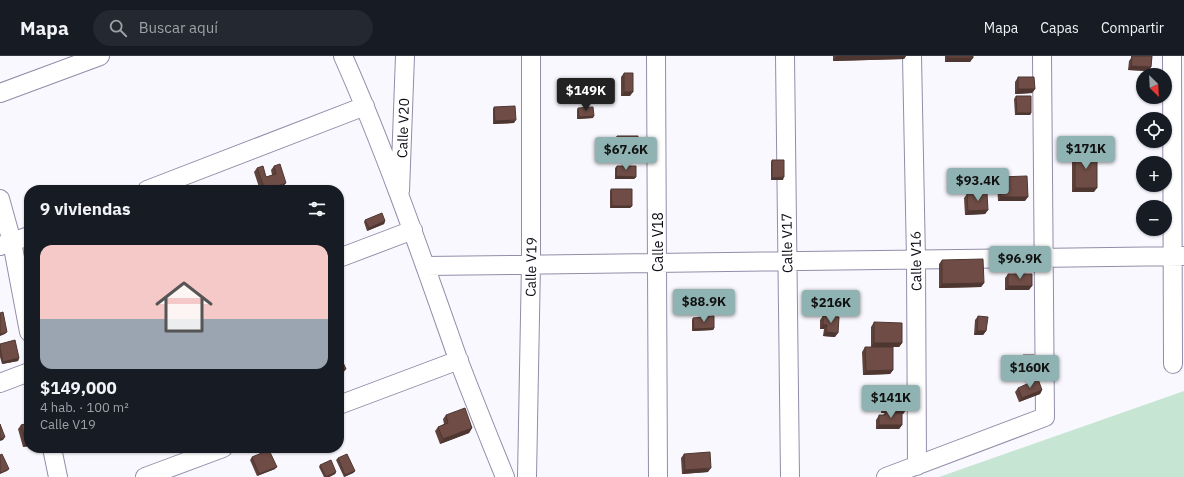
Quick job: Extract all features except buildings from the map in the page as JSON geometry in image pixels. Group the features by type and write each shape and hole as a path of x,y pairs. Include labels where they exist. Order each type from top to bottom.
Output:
{"street":[{"path":"0,93 100,56"},
{"path":"343,56 365,106 400,200 413,230 459,360 505,477"},
{"name":"Calle V20","path":"400,200 405,56"},
{"name":"Calle V19","path":"527,477 531,263 531,56"},
{"name":"Calle V18","path":"656,56 658,477"},
{"name":"Calle V17","path":"785,56 790,477"},
{"name":"Calle V16","path":"912,56 916,260 917,466"},
{"path":"886,477 1045,417 1042,56"},
{"path":"1172,56 1179,256 1173,364"},
{"path":"161,185 365,106"},
{"path":"0,199 6,244 24,313"},
{"path":"344,256 413,230"},
{"path":"6,244 24,238"},
{"path":"425,266 531,263 1179,256"},
{"path":"344,403 459,360"},
{"path":"0,383 24,374"},
{"path":"53,453 58,477"},
{"path":"145,477 210,453"}],"green space":[{"path":"1184,391 1184,477 939,477"}]}
